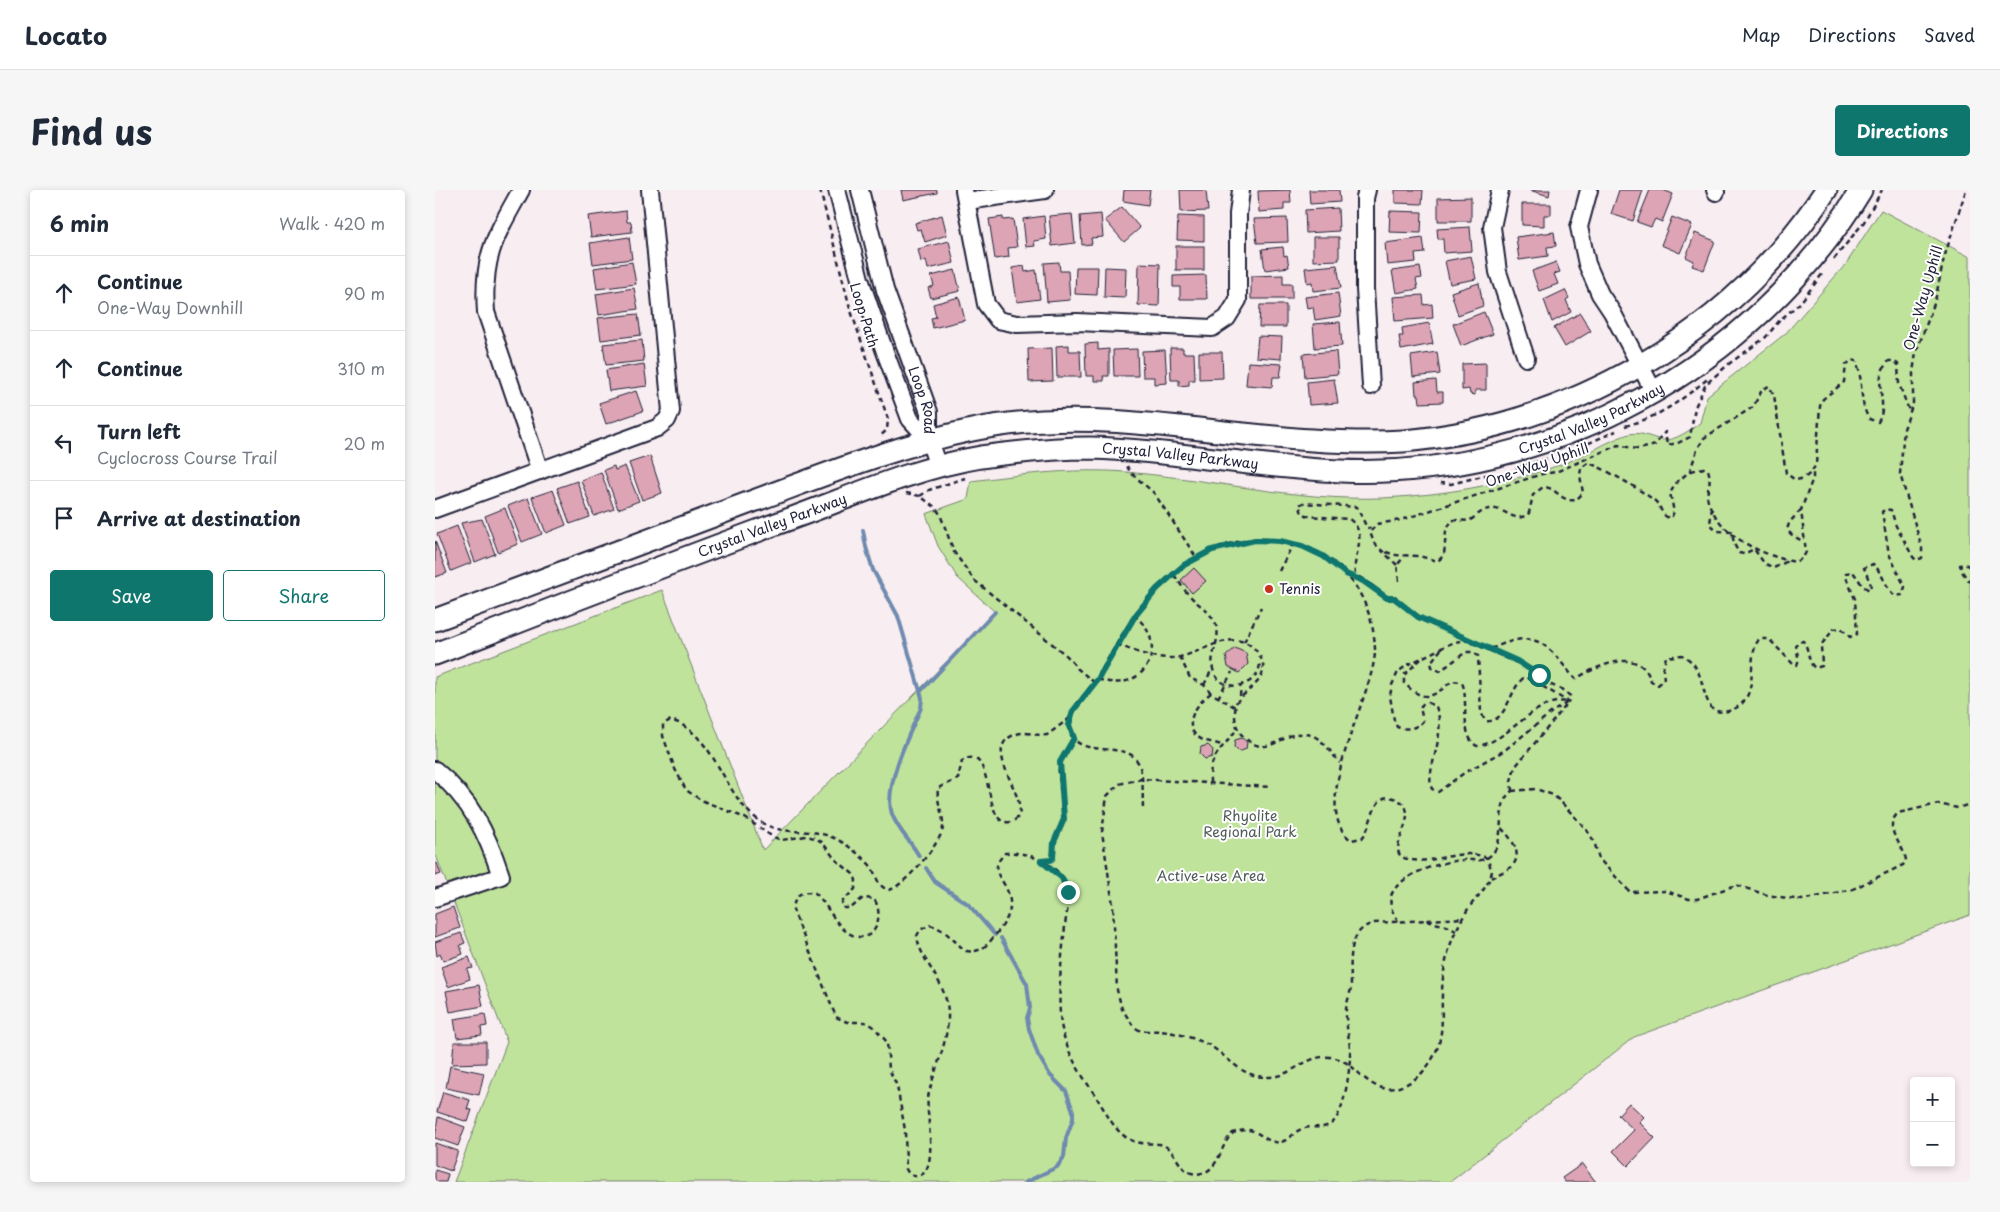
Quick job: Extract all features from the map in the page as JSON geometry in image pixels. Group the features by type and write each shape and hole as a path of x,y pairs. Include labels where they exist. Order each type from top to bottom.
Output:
{"main road":[{"name":"Crystal Valley Parkway","path":"435,620 883,453 929,440 1006,424 1082,419 1135,422 1307,440 1373,442 1405,440 1470,430 1529,415 1586,393 1640,366 1702,323 1758,274 1792,239 1826,190"},
{"name":"Crystal Valley Parkway","path":"435,654 676,561 938,467 977,458 1036,450 1094,448 1150,452 1305,469 1373,472 1408,470 1476,460 1539,444 1590,424 1654,392 1694,367 1720,347 1796,280 1833,234 1861,190"}],"street":[{"path":"521,190 499,230 487,259 484,284 486,312 540,471"},
{"path":"435,510 657,428 667,420 671,411 650,190"},
{"name":"Loop Road","path":"837,190 860,278 884,349 910,419 929,440"},
{"name":"Loop Road","path":"861,190 887,298 929,412 929,440"},
{"path":"1045,190 965,196 986,304 998,320 1017,324 1077,322 1212,328 1227,318 1238,300 1238,214 1241,190"},
{"path":"1367,190 1365,288 1371,386"},
{"path":"1500,190 1492,227 1498,272 1526,358"},
{"path":"1589,190 1579,227 1587,264 1600,294 1613,312 1654,392"},
{"path":"929,440 938,467"},
{"path":"435,770 447,780 470,807 489,839 501,876 435,898"}],"path":[{"name":"Loop Path","path":"820,190 850,308 888,419 887,430 876,439"},
{"name":"One-Way Uphill","path":"1491,649 1515,639 1533,638 1553,652 1575,678 1606,663 1622,662 1642,665 1649,672 1651,681 1658,684 1664,680 1663,669 1667,657 1682,655 1692,663 1700,675 1709,705 1719,712 1732,709 1743,702 1751,685 1754,652 1759,639 1769,639 1794,665 1797,665 1799,661 1795,646 1797,642 1803,641 1812,666 1819,668 1823,661 1821,646 1834,629 1841,628 1850,637 1857,634 1855,599 1846,573 1853,572 1866,590 1869,590 1871,585 1864,568 1873,564 1881,573 1891,593 1899,596 1905,592 1905,587 1889,554 1882,512 1885,508 1891,510 1896,526 1913,557 1916,560 1922,558 1922,548 1900,474 1904,429 1913,403 1913,372 1916,353 1935,301 1944,258 1966,190"},
{"path":"1803,541 1790,535 1787,526 1801,510 1813,478 1813,470 1819,448 1817,436 1820,406 1828,395 1844,382 1846,365 1852,360 1856,361 1860,394 1869,419 1878,422 1883,406 1881,374 1886,364 1893,360 1898,364 1899,384 1910,414"},
{"path":"1691,471 1697,450 1704,438 1753,407 1762,390 1769,386 1774,395 1786,473 1795,480 1801,479 1813,470"},
{"name":"One-Way Uphill","path":"1372,528 1377,524 1401,520 1542,474 1556,472 1618,445 1643,449 1655,445 1665,432 1667,445 1678,443 1690,437"},
{"path":"1386,552 1440,560 1444,555 1446,531 1453,520 1469,521 1485,510 1493,508 1516,518 1523,518 1529,513 1533,495 1543,487 1549,488 1566,500 1576,500 1583,493 1581,468 1589,463 1652,498 1667,518 1671,518 1674,512 1670,493 1677,482 1691,471 1704,468 1708,470 1711,482 1707,495 1711,508 1732,532 1754,549 1769,567 1779,567 1788,560"},
{"path":"1127,466 1130,472 1155,493 1196,557"},
{"path":"920,496 935,506 940,514 948,542 959,561 974,580 1067,656 1078,669 1095,683"},
{"path":"1399,580 1397,565 1386,552 1374,543 1370,532 1372,528 1367,528 1357,507 1303,503 1299,505 1302,513 1308,516 1349,520 1352,522 1361,540 1359,551 1353,562 1355,574 1387,598 1394,598 1418,617 1529,668 1549,684 1565,691 1570,696 1568,702 1515,767 1511,778 1512,791 1505,800 1501,828 1495,849 1487,858 1454,861 1424,869 1400,884 1390,901 1397,921 1402,922"},
{"path":"1711,508 1709,519 1713,528 1732,532"},
{"path":"1732,532 1733,544 1739,553 1744,554 1754,549 1795,562 1803,558 1806,552 1803,541 1801,510"},
{"path":"1370,585 1346,574 1323,556 1293,544 1267,539 1241,542 1212,550 1196,557 1144,602 1117,644 1098,679 1070,718 1057,730 1047,735 1014,735 1003,747 1002,756 1008,777 1021,806 1021,813 1016,819 1009,823 1002,822 996,818 988,780 979,762 975,758 968,758 962,761 958,780 938,788 938,805 943,828 935,848 899,886 888,890 878,884 870,865 836,839 810,831 785,832 761,822 740,800 710,752 689,728 671,720 663,724 663,736 683,786 691,794 745,818 773,837 782,840 806,836 815,838 826,846 835,859 853,874 856,880 855,890 842,902 843,908 851,908 863,898 874,899 878,904 880,912 877,926 867,935 861,937 846,931 815,893 807,891 799,894 794,902 793,910 837,1017 842,1021 865,1022 873,1026 887,1042 889,1069 897,1086 905,1130 905,1169 912,1175 918,1176 925,1172 931,1160 928,1098 942,1050 948,1012 940,980 921,949 917,936 924,927 930,925 940,927 966,951 979,950 989,942 1010,915 1009,893 997,873 999,860 1005,853 1015,852 1041,861 1062,878 1068,892 1060,1002 1065,1046 1075,1065 1114,1124 1130,1140 1163,1145 1169,1149 1183,1169 1191,1173 1204,1173 1215,1164 1224,1142 1233,1133 1255,1131 1269,1140 1279,1142 1290,1138 1300,1129 1318,1128 1331,1124 1341,1112 1350,1048 1345,1014 1351,987 1350,963 1352,945 1357,935 1368,925 1463,918"},
{"path":"1279,571 1293,544"},
{"path":"1397,565 1405,556"},
{"path":"1970,567 1965,564 1960,565 1970,582"},
{"path":"1346,574 1361,597 1370,617 1375,652 1369,681 1340,764 1337,814 1342,830 1351,840 1362,838 1367,834 1374,809 1378,802 1389,798 1397,799 1406,808 1406,824 1398,849 1405,858 1424,860 1474,854 1487,858 1491,865 1491,878"},
{"path":"1174,575 1192,598 1212,618 1217,627 1218,642 1213,655 1213,668 1218,678 1231,686 1241,686 1249,682 1258,672 1260,658"},
{"path":"1394,598 1398,593"},
{"path":"1244,642 1261,607"},
{"path":"1098,679 1114,683 1129,681 1142,672 1151,656 1152,647 1150,634 1142,621 1135,616"},
{"path":"1470,640 1454,642 1407,665 1399,672 1390,690 1395,724 1405,729 1419,725 1423,721 1420,707 1423,704 1429,703 1436,707 1440,720 1437,756 1430,779 1432,789 1438,792 1505,750 1552,712 1568,702"},
{"path":"1117,644 1151,656 1180,657 1218,642 1244,642 1257,652 1260,658 1262,675 1258,683 1240,698 1235,707 1237,728 1248,741 1264,747 1291,736 1305,734 1313,736 1321,741 1340,764"},
{"path":"1443,647 1431,662 1432,667 1439,671 1466,652 1473,652 1478,656 1481,712 1485,721 1490,722 1498,717 1519,682 1525,678 1532,679 1543,690 1568,702"},
{"path":"1180,657 1190,678 1204,685 1218,698 1235,707"},
{"path":"1421,658 1404,675 1404,683 1416,693 1426,697 1436,694 1452,682 1461,682 1466,691 1463,707 1465,719 1470,738 1477,746 1489,742 1552,701 1568,702"},
{"path":"1204,685 1213,668"},
{"path":"1218,698 1232,672"},
{"path":"1240,698 1241,686"},
{"path":"1211,693 1193,712 1191,724 1193,730 1202,740 1222,745"},
{"path":"1070,718 1071,731 1074,738 1095,750 1122,750 1129,753 1139,764 1143,808"},
{"path":"1210,783 1211,765 1222,745 1237,728"},
{"path":"1041,861 1053,858 1054,842 1064,819 1059,771 1060,762 1074,738"},
{"path":"1271,787 1141,779 1126,781 1107,796 1102,819 1103,845 1111,887 1115,931 1118,1000 1129,1020 1139,1030 1177,1034 1207,1044 1236,1068 1258,1077 1283,1075 1306,1061 1321,1057 1336,1058 1349,1063 1372,1084 1386,1088 1404,1086 1426,1068 1437,1049 1441,1037 1442,982 1450,945 1463,918 1491,878 1513,865 1516,860 1514,844 1501,828"},
{"path":"1512,791 1536,789 1553,795 1560,801 1587,828 1594,841 1599,859 1625,889 1636,893 1666,891 1689,898 1705,896 1736,885 1767,895 1802,900 1853,889 1903,866 1906,861 1905,853 1898,846 1892,829 1892,822 1898,813 1938,804 1951,808 1970,804"},
{"path":"1422,921 1447,926 1457,931"}],"green space":[{"name":"Rhyolite Regional Park","path":"1881,210 1970,257 1970,915 1634,1037 1450,1182 454,1182 507,1042 435,853 435,677 662,590 763,850 995,612 957,577 938,546 926,514 968,499 971,481 1053,472 1115,471 1300,495 1366,498 1399,497 1442,493 1506,481 1568,462 1626,435 1636,433 1663,440 1672,439 1700,423 1707,396 1786,333 1846,264"}],"building":[{"path":"901,190 937,190 937,193 903,200"},
{"path":"1124,190 1150,190 1148,205 1123,201"},
{"path":"1180,190 1206,190 1208,211 1181,212"},
{"path":"1290,190 1291,203 1284,203 1284,210 1259,212 1258,191"},
{"path":"1309,190 1339,190 1340,202 1310,204"},
{"path":"1395,190 1423,190 1422,204 1395,203"},
{"path":"1529,190 1550,190 1549,196"},
{"path":"1619,190 1643,190 1633,221 1611,214"},
{"path":"1650,190 1663,190 1673,194 1662,222 1655,219 1651,227 1637,222"},
{"path":"1471,197 1471,221 1438,221 1438,198"},
{"path":"1522,204 1551,204 1551,215 1544,215 1544,226 1522,225"},
{"path":"1122,207 1140,228 1124,242 1105,220"},
{"path":"1338,208 1339,231 1306,233 1305,210"},
{"path":"626,211 627,222 631,222 632,232 591,237 588,216"},
{"path":"1390,211 1422,212 1421,233 1389,232"},
{"path":"1072,214 1075,243 1052,246 1049,216"},
{"path":"1101,214 1103,237 1091,238 1092,244 1082,245 1080,216"},
{"path":"942,215 947,235 925,242 921,229 917,230 915,223"},
{"path":"1044,216 1046,239 1034,241 1035,246 1026,247 1023,219"},
{"path":"1178,216 1204,217 1204,241 1177,240"},
{"path":"1003,217 1003,220 1013,219 1017,247 1008,248 1009,257 995,259 989,219"},
{"path":"1672,217 1692,225 1680,253 1661,245"},
{"path":"1287,218 1288,242 1257,243 1254,219"},
{"path":"1470,227 1472,251 1444,253 1443,239 1438,239 1437,229"},
{"path":"1554,232 1556,246 1547,247 1548,256 1519,260 1516,237"},
{"path":"1695,233 1715,241 1704,270 1692,266 1694,261 1686,257"},
{"path":"629,237 632,259 593,264 590,243"},
{"path":"1313,237 1339,237 1339,260 1313,261"},
{"path":"1423,238 1425,253 1415,254 1416,262 1387,265 1385,243"},
{"path":"949,241 954,263 928,269 926,260 921,262 918,249"},
{"path":"1176,246 1204,246 1204,270 1176,270"},
{"path":"1283,247 1284,256 1287,255 1289,267 1265,270 1262,249"},
{"path":"1471,256 1476,279 1450,284 1445,261"},
{"path":"632,262 636,284 597,289 594,268"},
{"path":"1059,262 1060,271 1068,271 1070,300 1047,302 1044,263"},
{"path":"1556,262 1560,272 1554,274 1558,284 1539,291 1532,271"},
{"path":"1139,263 1160,264 1159,306 1138,305"},
{"path":"1337,265 1341,288 1313,291 1312,282 1307,283 1305,268"},
{"path":"1024,266 1025,272 1036,270 1040,299 1017,302 1012,268"},
{"path":"1076,267 1098,267 1097,295 1075,294"},
{"path":"1105,267 1126,268 1125,298 1104,297"},
{"path":"1420,267 1422,278 1416,279 1418,289 1396,293 1392,271"},
{"path":"955,270 960,291 931,298 928,288 934,286 931,276"},
{"path":"1206,275 1207,299 1180,299 1180,287 1173,287 1173,276"},
{"path":"1283,275 1283,284 1292,284 1292,299 1251,299 1251,276"},
{"path":"1479,283 1483,306 1458,315 1451,292"},
{"path":"634,288 638,309 599,315 596,294"},
{"path":"1565,290 1569,298 1566,300 1571,312 1552,322 1544,300"},
{"path":"1338,293 1341,316 1315,320 1313,307 1307,308 1305,297"},
{"path":"1423,295 1424,305 1432,304 1433,318 1395,321 1393,297"},
{"path":"959,297 965,320 933,328 931,318 936,317 933,304"},
{"path":"1260,305 1286,305 1286,327 1259,327"},
{"path":"1484,312 1493,334 1461,346 1453,324"},
{"path":"1580,313 1591,331 1565,347 1554,328"},
{"path":"638,314 641,335 601,340 598,318"},
{"path":"1340,322 1342,346 1315,348 1313,324"},
{"path":"1429,323 1433,344 1401,350 1399,336 1403,336 1402,328"},
{"path":"1258,336 1282,337 1281,359 1256,357"},
{"path":"642,340 644,361 606,365 603,344"},
{"path":"1098,343 1098,350 1109,349 1109,376 1103,376 1104,381 1094,381 1094,376 1086,376 1085,344"},
{"path":"1069,345 1069,351 1080,351 1081,377 1057,377 1056,346"},
{"path":"1052,348 1053,381 1029,382 1028,349"},
{"path":"1170,348 1183,348 1183,353 1194,353 1195,380 1189,380 1189,385 1179,386 1179,380 1171,380"},
{"path":"1137,349 1138,376 1114,376 1113,350"},
{"path":"1165,350 1167,383 1154,384 1154,377 1143,377 1142,351"},
{"path":"1336,351 1338,374 1305,377 1303,354"},
{"path":"1199,352 1222,352 1223,378 1199,379"},
{"path":"1437,352 1440,374 1413,377 1411,356"},
{"path":"1248,362 1282,364 1280,377 1273,377 1272,387 1246,385"},
{"path":"1486,363 1486,390 1475,390 1475,395 1470,394 1469,389 1462,390 1462,364"},
{"path":"644,364 647,386 609,391 606,370"},
{"path":"1334,379 1338,403 1309,405 1307,382"},
{"path":"1436,380 1437,392 1443,392 1443,402 1420,403 1419,395 1416,395 1415,382"},
{"path":"636,391 643,411 606,424 599,403"},
{"path":"650,456 662,493 642,500 629,463"},
{"path":"614,466 615,470 625,466 639,501 618,509 604,470"},
{"path":"601,472 614,509 594,516 581,480"},
{"path":"577,481 590,517 570,524 557,488"},
{"path":"553,490 566,525 546,533 532,497"},
{"path":"528,498 542,534 522,542 508,506"},
{"path":"505,508 518,544 498,552 485,516"},
{"path":"482,519 495,554 475,562 461,523"},
{"path":"457,526 471,563 451,571 437,534"},
{"path":"435,541 447,573 435,577"},
{"path":"1194,568 1206,581 1192,593 1181,580"},
{"path":"1235,648 1246,653 1248,664 1239,673 1228,667 1226,656"},
{"path":"1242,738 1247,742 1246,749 1239,752 1234,747 1235,740"},
{"path":"1208,745 1213,750 1212,757 1205,759 1200,754 1201,747"},
{"path":"437,863 441,874 435,876 435,864"},
{"path":"453,907 460,928 435,937 435,914"},
{"path":"461,933 465,943 460,945 463,954 443,961 440,954 437,956 435,942"},
{"path":"469,957 473,968 467,969 470,979 448,987 441,967"},
{"path":"479,985 483,1006 450,1012 446,991"},
{"path":"485,1014 487,1026 481,1027 482,1035 457,1038 454,1019"},
{"path":"454,1042 486,1042 486,1063 452,1064"},
{"path":"450,1066 484,1073 479,1095 446,1088"},
{"path":"443,1092 470,1100 467,1109 472,1110 468,1122 437,1112"},
{"path":"1629,1103 1644,1117 1639,1122 1655,1138 1628,1166 1613,1151 1634,1130 1618,1115"},
{"path":"438,1117 465,1127 458,1146 435,1138"},
{"path":"435,1143 458,1151 451,1171 435,1165"},
{"path":"1582,1164 1596,1182 1565,1182 1562,1178"},
{"path":"435,1170 448,1174 446,1182 435,1182"}],"waterway":[{"path":"863,530 873,570 898,616 922,698 921,708 904,746 894,776 890,803 892,814 901,831 919,856"},
{"path":"921,691 995,612"},
{"path":"926,868 935,882 968,904 995,935"},
{"path":"1001,938 1027,984 1030,1008 1027,1018 1038,1055 1050,1075 1066,1091 1073,1111 1073,1119 1066,1138 1064,1157 1057,1167 1026,1182"}],"place":[{"name":"Tennis","path":"1269,589"}],"route":[{"path":"1068,892 1066,884 1057,872 1041,861 1053,858 1054,842 1064,819 1059,771 1060,762 1074,738 1069,725 1070,718 1073,711 1098,679 1125,630 1144,602 1184,565 1196,557 1226,545 1267,539 1311,549 1346,574 1370,585 1387,598 1394,598 1418,617 1517,661 1539,675"}],"park label":[{"name":"Active-use Area","path":"1211,876"}]}
